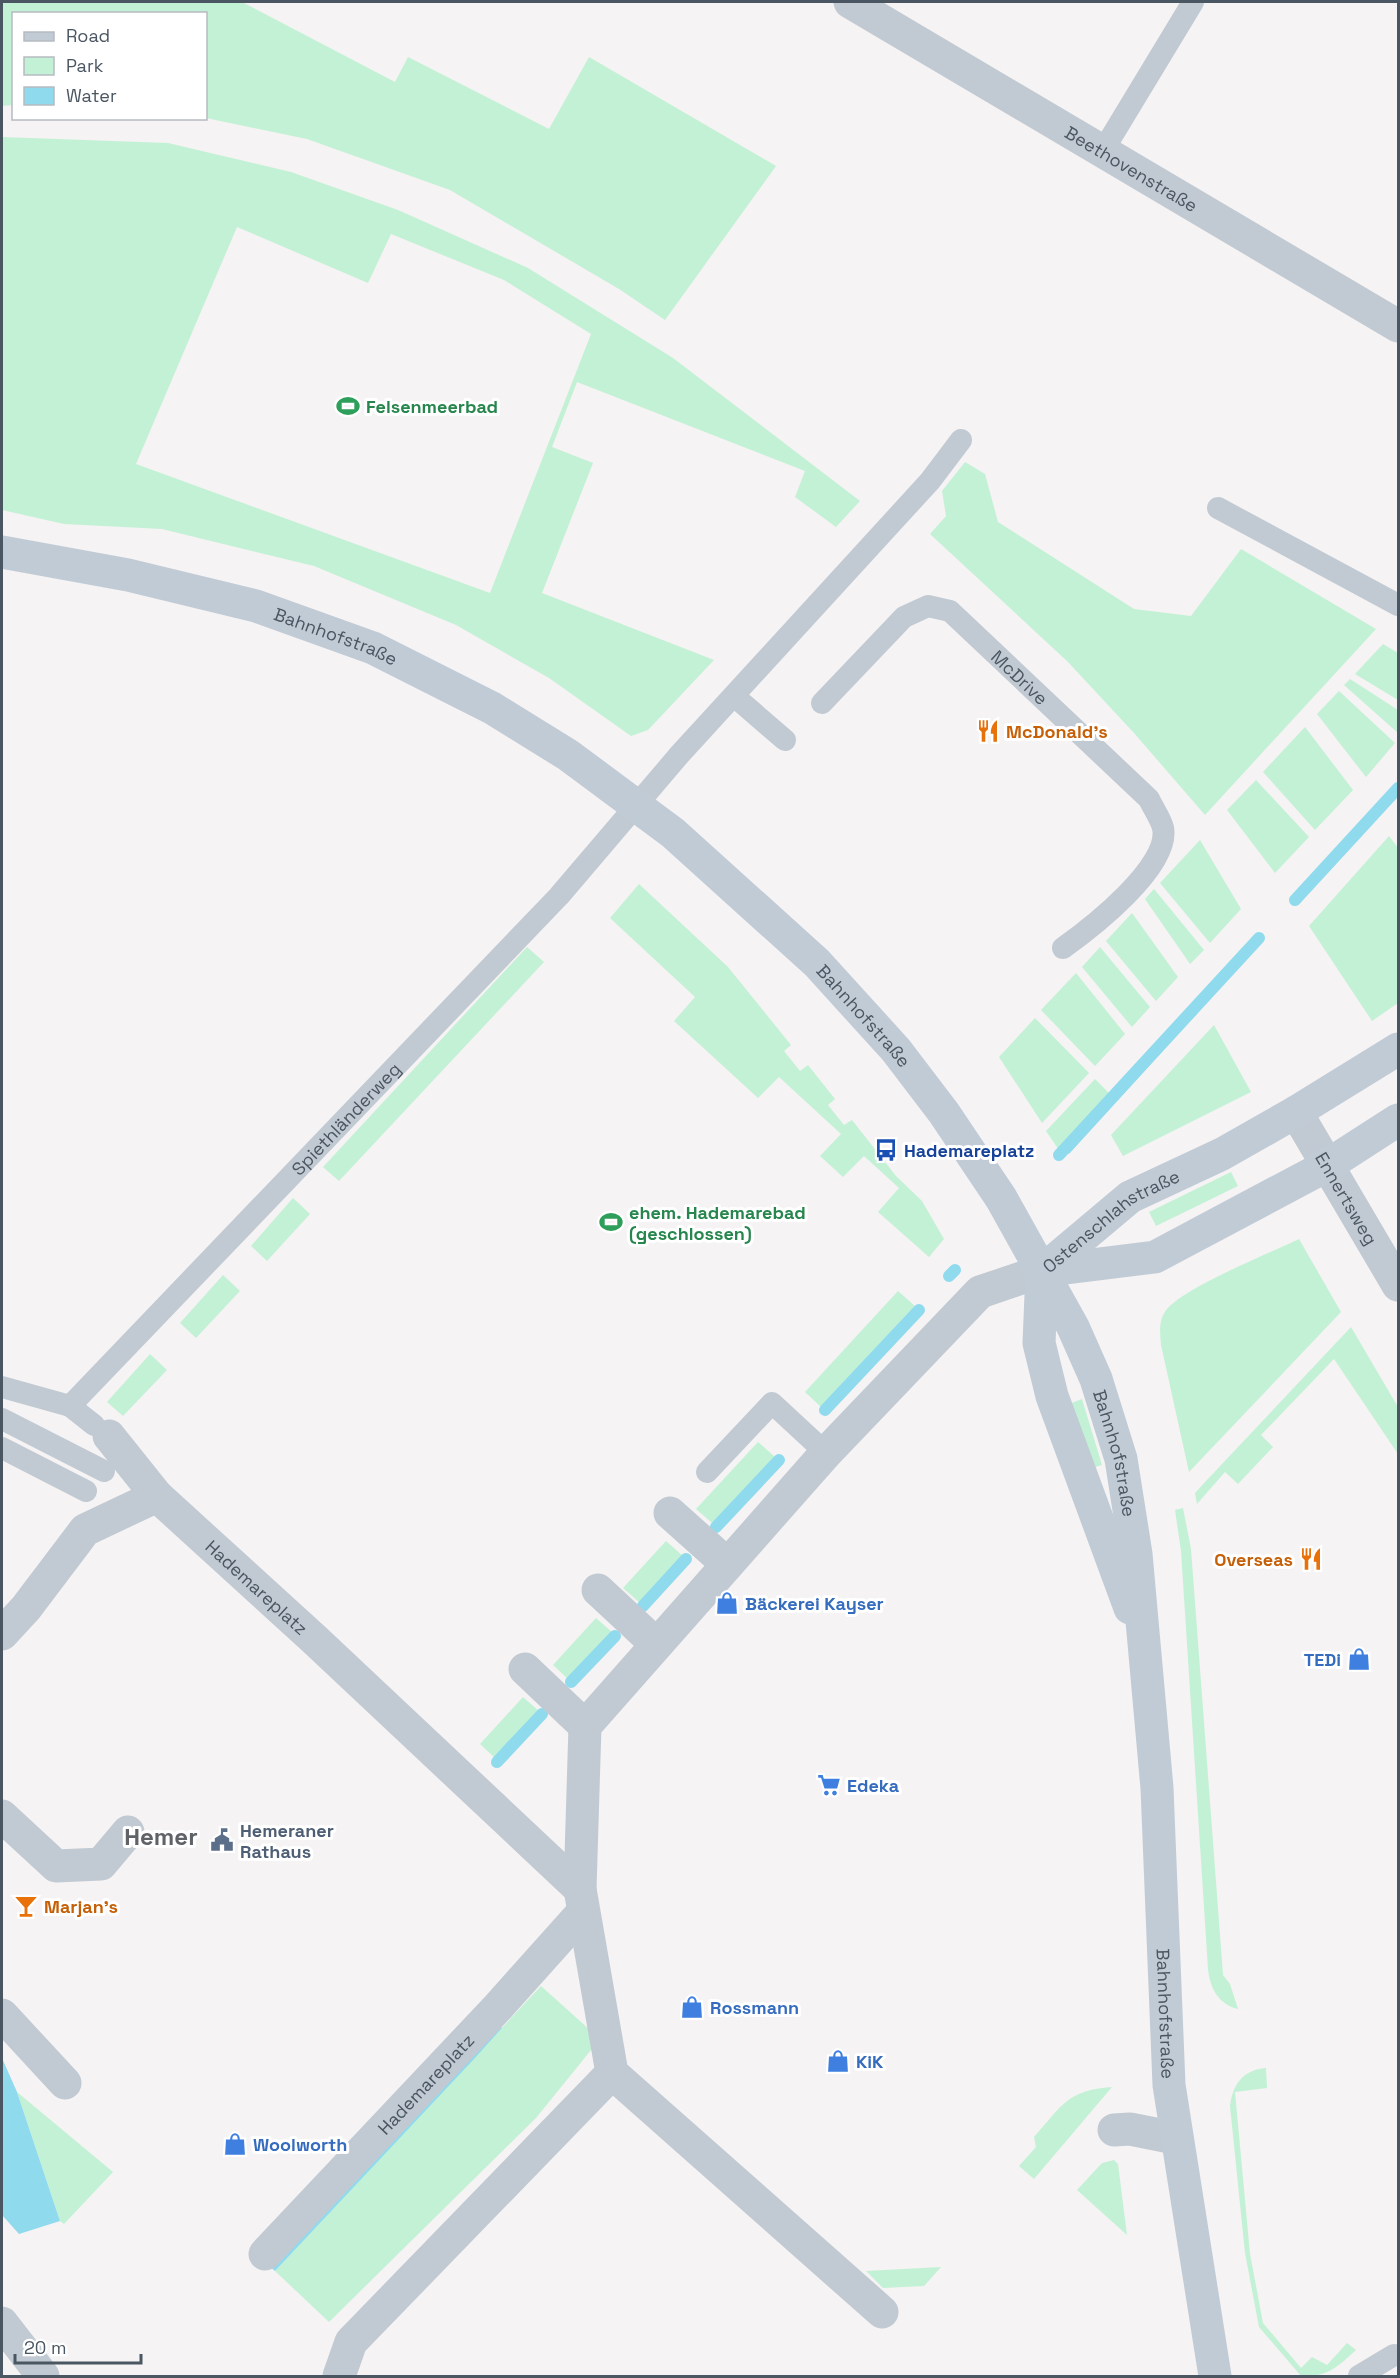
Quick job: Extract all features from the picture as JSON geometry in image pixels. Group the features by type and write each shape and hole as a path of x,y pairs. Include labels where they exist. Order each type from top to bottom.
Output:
{"main road":[{"name":"Bahnhofstraße","path":"2,551 128,574 256,606 372,648 492,708 568,755 673,833 817,963 896,1050 944,1113 1001,1198 1073,1327 1096,1379 1121,1460 1136,1554 1157,1788 1169,2085 1215,2376"},
{"name":"Ostenschlahstraße","path":"1042,1271 1130,1197 1222,1154 1296,1112 1398,1049"},
{"name":"Ostenschlahstraße","path":"1042,1271 1155,1257 1328,1165 1398,1119"},
{"name":"Bahnhofstraße","path":"1042,1271 1039,1343 1052,1396 1146,1648"}],"street":[{"name":"Beethovenstraße","path":"862,4 1398,326"},
{"name":"Ennertsweg","path":"1296,1112 1398,1285"},
{"path":"882,2312 612,2073 582,1901 585,1726 826,1454 980,1292 1042,1271"},
{"name":"Hademareplatz","path":"102,1431 157,1496 366,1668 582,1901 498,2007 264,2254"},
{"path":"2,1634 26,1608 85,1530 157,1496"},
{"path":"669,1513 727,1564"},
{"path":"598,1590 656,1644"},
{"path":"525,1669 585,1726"},
{"path":"2,1816 56,1866 101,1864 129,1832"},
{"path":"2,2016 65,2083"},
{"path":"339,2376 351,2342 612,2073"},
{"path":"1114,2130 1130,2129 1176,2138"},
{"path":"2,2323 43,2376"}],"lane":[{"path":"1104,150 1193,2"},
{"path":"636,804 930,481 961,440"},
{"path":"1218,508 1398,605"},
{"name":"McDrive","path":"822,703 904,616 928,606 950,611 1149,799 1164,830 1157,860 1102,920 1063,948"},
{"path":"734,696 786,740"},
{"name":"Spiethländerweg","path":"70,1406 559,896 636,804"},
{"path":"2,1387 70,1406 102,1431"},
{"path":"707,1472 772,1403 826,1454"},
{"path":"2,1419 104,1471"},
{"path":"2,1448 86,1491"},
{"path":"1359,2376 1396,2353"},
{"path":"1377,2376 1396,2353"}],"green space":[{"path":"2,2 242,2 395,82 408,57 549,129 589,57 776,166 665,320 619,289 450,190 307,139 207,118 207,12 12,12 12,105 2,106"},
{"path":"2,137 168,143 291,172 398,210 528,268 673,358 860,501 836,527 795,497 805,471 577,382 552,447 593,463 542,593 714,660 648,730 631,736 549,678 456,625 314,566 162,529 64,524 2,510","holes":["237,227 368,283 391,234 504,280 591,334 490,593 136,464"]},
{"path":"965,462 985,474 998,522 1134,609 1191,616 1241,549 1376,629 1205,815 1134,733 1068,662 930,534 946,516 942,491"},
{"path":"1383,644 1398,653 1398,700 1355,674"},
{"path":"1350,679 1398,710 1398,733 1344,685"},
{"path":"1339,691 1395,743 1366,777 1317,714"},
{"path":"1305,727 1353,790 1315,830 1263,772"},
{"path":"1256,780 1309,837 1275,873 1227,810"},
{"path":"1389,836 1398,848 1398,1003 1372,1021 1309,926"},
{"path":"1200,840 1241,909 1210,943 1160,883"},
{"path":"639,884 728,967 791,1045 784,1051 800,1071 808,1065 835,1099 828,1105 844,1125 852,1120 896,1176 922,1201 944,1239 929,1257 878,1212 899,1188 864,1156 843,1177 820,1156 841,1134 779,1077 758,1098 674,1021 695,997 610,918"},
{"path":"1154,889 1204,950 1190,964 1145,899"},
{"path":"1132,913 1178,977 1156,1001 1106,941"},
{"path":"527,947 544,962 339,1181 323,1167"},
{"path":"1100,947 1150,1007 1132,1027 1082,967"},
{"path":"1076,973 1125,1034 1095,1066 1041,1010"},
{"path":"1035,1018 1089,1073 1042,1123 999,1057"},
{"path":"1214,1025 1251,1092 1123,1156 1111,1135"},
{"path":"1095,1079 1110,1094 1059,1150 1046,1131"},
{"path":"1231,1172 1238,1186 1156,1226 1149,1212"},
{"path":"293,1198 310,1214 267,1261 251,1246"},
{"path":"1299,1239 1341,1312 1189,1472 1161,1345 1162,1317 1177,1300 1192,1290"},
{"path":"223,1275 240,1291 196,1338 180,1323"},
{"path":"898,1291 915,1306 821,1407 805,1392"},
{"path":"1351,1327 1398,1407 1398,1454 1334,1359 1261,1435 1273,1447 1238,1484 1225,1472 1197,1504 1195,1493"},
{"path":"150,1354 167,1370 123,1416 107,1402"},
{"path":"1082,1399 1102,1465 1089,1469 1069,1404"},
{"path":"758,1442 775,1457 712,1523 696,1509"},
{"path":"1183,1508 1191,1549 1223,1975 1230,1984 1238,2009 1225,2003 1216,1994 1208,1969 1181,1551 1175,1510"},
{"path":"666,1541 683,1556 640,1603 623,1588"},
{"path":"596,1618 613,1633 569,1680 553,1665"},
{"path":"523,1697 540,1712 496,1759 480,1744"},
{"path":"541,1986 600,2039 536,2118 329,2322 275,2271"},
{"path":"1266,2068 1267,2088 1235,2092 1250,2254 1263,2323 1301,2368 1312,2357 1327,2365 1347,2343 1356,2350 1338,2366 1319,2375 1301,2376 1259,2327 1245,2253 1230,2106 1234,2091 1240,2080 1251,2072"},
{"path":"1112,2087 1034,2179 1019,2166 1036,2147 1034,2137 1059,2108 1075,2096 1085,2092"},
{"path":"17,2092 113,2172 64,2224 60,2221"},
{"path":"1114,2160 1118,2164 1127,2235 1077,2190 1102,2163"},
{"path":"941,2267 924,2286 883,2288 866,2271"}],"water":[{"path":"1374,815 1377,819 1298,905 1295,900"},
{"path":"1200,1002 1203,1007 1069,1154 1066,1148"},
{"path":"919,1310 921,1312 827,1414 825,1410"},
{"path":"779,1460 781,1464 719,1531 716,1527"},
{"path":"499,2025 502,2028 474,2059 275,2271 269,2266"},
{"path":"2,2058 17,2092 60,2221 19,2234 2,2215"}],"waterway":[{"path":"1295,900 1398,788"},
{"path":"1059,1155 1259,938"},
{"path":"949,1276 955,1270"},
{"path":"825,1410 919,1310"},
{"path":"716,1527 779,1460"},
{"path":"643,1606 686,1559"},
{"path":"571,1682 615,1636"},
{"path":"497,1762 542,1714"}],"place":[{"name":"Felsenmeerbad","path":"348,406"},
{"name":"McDonald's","path":"988,731"},
{"name":"Hademareplatz","path":"886,1150"},
{"name":"ehem. Hademarebad (geschlossen)","path":"611,1222"},
{"name":"Overseas","path":"1311,1559"},
{"name":"Bäckerei Kayser","path":"727,1603"},
{"name":"TEDi","path":"1359,1659"},
{"name":"Edeka","path":"829,1785"},
{"name":"Hemeraner Rathaus","path":"222,1840"},
{"name":"Marjan's","path":"26,1906"},
{"name":"Rossmann","path":"692,2007"},
{"name":"KiK","path":"838,2061"},
{"name":"Woolworth","path":"235,2144"}],"district":[{"name":"Hemer","path":"161,1836"}]}
